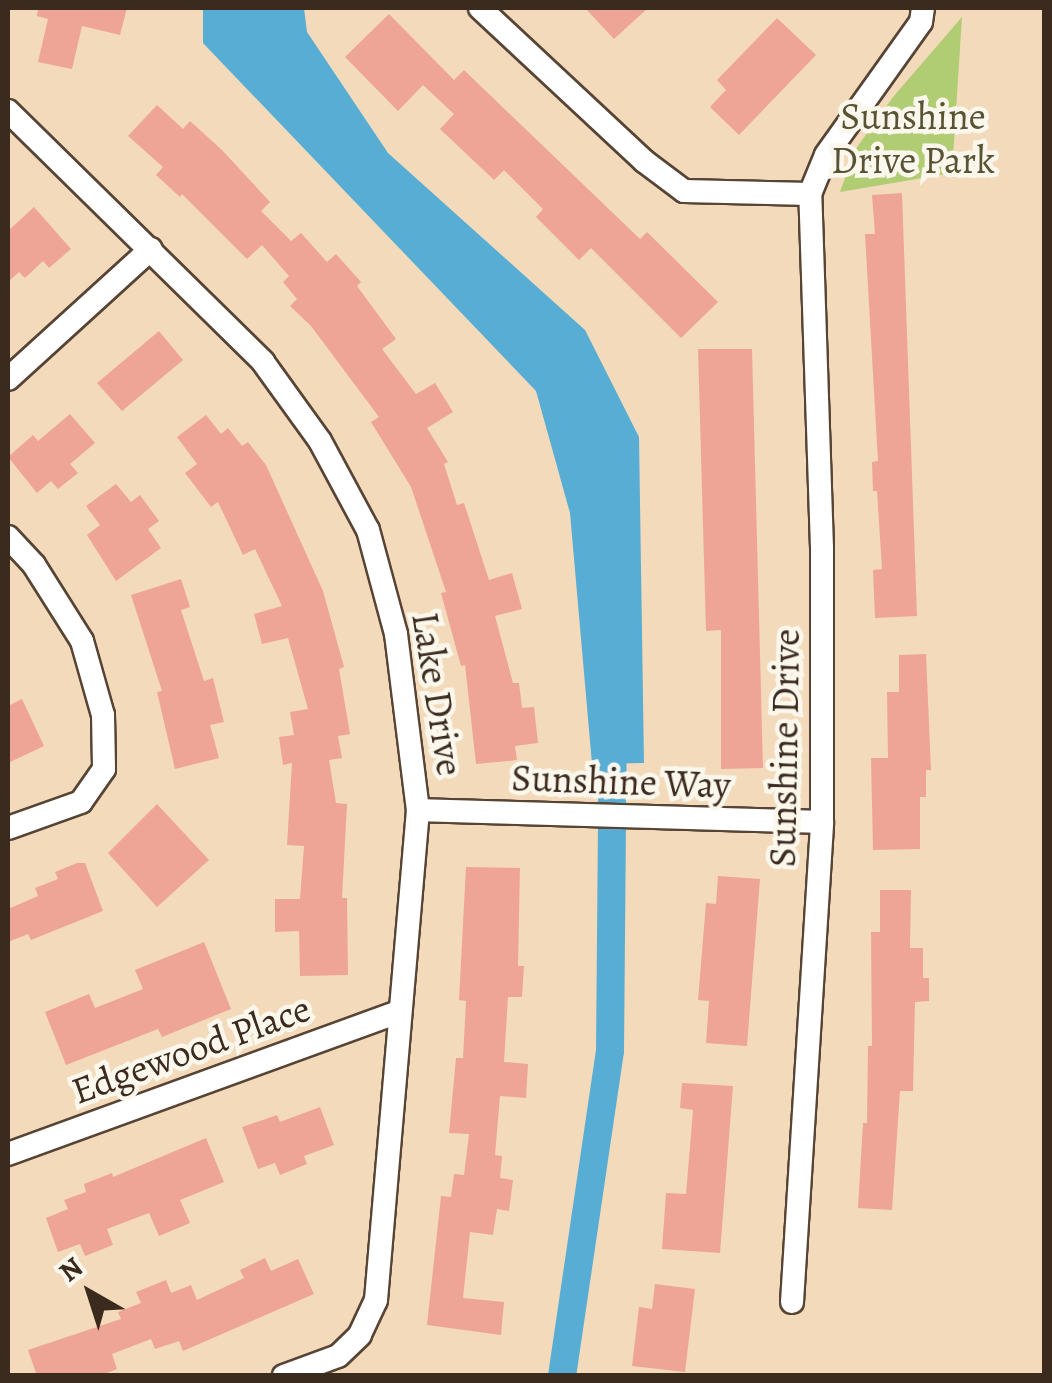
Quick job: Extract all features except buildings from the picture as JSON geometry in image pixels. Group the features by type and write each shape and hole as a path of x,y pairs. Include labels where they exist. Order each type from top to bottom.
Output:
{"street":[{"path":"480,8 644,161 684,191 810,194"},
{"name":"Sunshine Drive","path":"792,1302 822,822 822,548 810,194 826,154 921,22 923,8"},
{"name":"Lake Drive","path":"8,112 263,362 320,441 368,530 396,634 418,810 376,1300 360,1335 338,1356 284,1376"},
{"path":"8,379 152,249"},
{"path":"8,537 34,565 82,641 103,715 104,769 81,802 8,828"},
{"name":"Sunshine Way","path":"418,810 822,822"},
{"name":"Edgewood Place","path":"8,1154 398,1012"}],"green space":[{"name":"Sunshine Drive Park","path":"962,17 952,173 840,192 855,150 893,97"}],"water":[{"path":"203,8 304,8 307,32 388,153 585,330 639,437 644,763 592,764 570,513 536,391 203,43"}],"waterway":[{"path":"562,1376 610,1051 613,725"}]}
